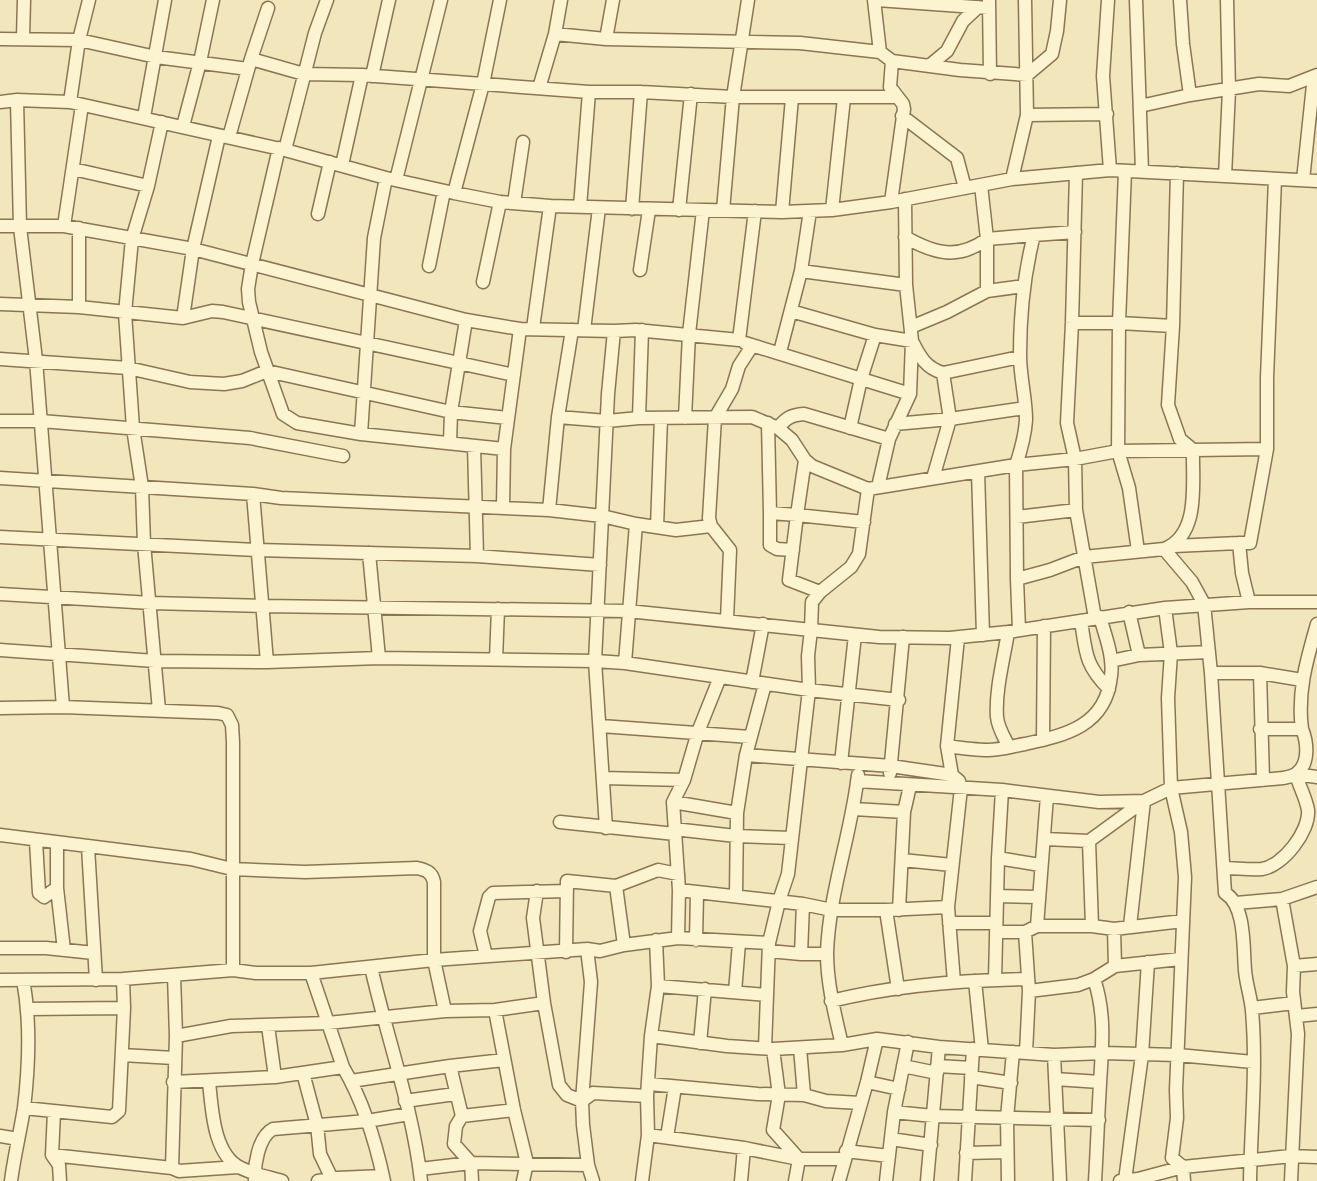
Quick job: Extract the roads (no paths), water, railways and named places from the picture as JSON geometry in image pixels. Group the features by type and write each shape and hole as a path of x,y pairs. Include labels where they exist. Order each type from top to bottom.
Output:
{"street":[{"path":"24,0 24,38"},
{"path":"64,226 73,169 79,40 89,0"},
{"path":"144,117 165,0"},
{"path":"183,126 213,0"},
{"path":"327,0 282,149 252,264 248,289 252,320 283,414 297,423 361,434 504,449"},
{"path":"318,214 367,75 389,0"},
{"path":"361,434 374,238 441,0"},
{"path":"429,266 449,192 483,84 500,0"},
{"path":"539,88 555,34 561,0"},
{"path":"606,39 613,0"},
{"path":"723,210 733,97 748,0"},
{"path":"880,52 876,0 985,5"},
{"path":"1012,179 1027,115 1025,0"},
{"path":"555,34 606,39 800,43 880,52 892,61 990,74 1027,75 1052,54 1060,0"},
{"path":"1108,0 1103,76 1110,170"},
{"path":"1136,0 1142,171"},
{"path":"1180,0 1190,95"},
{"path":"1225,176 1229,90 1227,0"},
{"path":"929,66 953,44 963,21 985,5"},
{"path":"985,5 990,74"},
{"path":"183,318 193,249 224,136 268,8"},
{"path":"0,39 79,40 156,57 250,64 304,74 367,75 589,92 792,98 897,97"},
{"path":"891,202 903,104 890,87 892,61"},
{"path":"1140,106 1259,84 1289,86 1317,75"},
{"path":"1303,180 1313,85 1317,75"},
{"path":"580,207 589,92"},
{"path":"632,209 642,92"},
{"path":"679,210 691,94"},
{"path":"782,212 792,98"},
{"path":"832,210 844,98"},
{"path":"17,100 20,227 36,360 63,708"},
{"path":"0,102 17,100 76,104 144,117 282,149 391,179 449,192 500,202 550,206 782,212 832,210 904,200 1012,179 1110,170 1317,181"},
{"path":"1027,115 1107,114"},
{"path":"902,116 957,158 965,189"},
{"path":"159,710 144,544 142,487 133,428 125,313 132,239 162,122"},
{"path":"514,203 523,142"},
{"path":"73,169 147,186"},
{"path":"1125,171 1119,323 1118,451 1129,488 1138,551"},
{"path":"947,746 990,750 1043,740 1077,729 1100,707 1112,675 1111,661 1084,557 1076,510 1075,459 1067,423 1076,173"},
{"path":"1177,173 1173,326 1168,405 1180,439 1193,450"},
{"path":"1017,579 1084,557 1169,547 1250,543 1267,449 1267,378 1275,179"},
{"path":"981,185 987,238 987,291"},
{"path":"799,1159 773,1130 779,1095 769,1049 766,995 769,947 779,901 788,874 809,690 808,656 812,602 820,592 855,563 873,488 889,439 910,394 912,341 906,285 904,200"},
{"path":"483,282 500,202"},
{"path":"533,327 550,206"},
{"path":"549,510 558,417 578,330 599,208"},
{"path":"640,270 649,210"},
{"path":"685,418 689,334 703,210"},
{"path":"739,340 755,211"},
{"path":"780,352 801,271 810,211"},
{"path":"0,226 64,226 193,249 466,320 519,329 533,327 642,330 739,340 752,346 780,352 910,394"},
{"path":"79,228 79,307"},
{"path":"905,237 924,248 939,253 955,253 974,249 987,238 1075,232"},
{"path":"1009,747 1000,730 997,707 1014,631 1017,579 1016,465 1023,441 1025,408 1020,357 1024,286 1034,235"},
{"path":"801,271 906,285"},
{"path":"910,327 947,312 987,291 1024,286"},
{"path":"0,304 79,307 183,318 212,311 458,365 514,375"},
{"path":"790,311 875,335 912,341"},
{"path":"450,443 451,412 466,320"},
{"path":"1072,323 1173,326"},
{"path":"503,508 504,449 519,329"},
{"path":"639,418 642,330"},
{"path":"606,828 595,661 607,421 614,331"},
{"path":"850,428 861,379 875,335"},
{"path":"912,341 932,370 944,373 1020,357"},
{"path":"728,620 730,550 711,526 709,506 715,418 732,389 739,366 752,346"},
{"path":"0,359 128,368 190,382 224,384 242,381 267,371 451,412 507,418"},
{"path":"933,478 950,418 944,373"},
{"path":"896,424 1025,408"},
{"path":"773,426 794,414 804,414 889,439"},
{"path":"558,417 607,421 639,418 752,417 773,426 792,440 805,460 812,466 873,488 1118,451 1267,449"},
{"path":"657,527 661,418"},
{"path":"0,421 41,421 249,438 343,456"},
{"path":"773,426 770,545 777,549 792,550"},
{"path":"474,446 477,556"},
{"path":"1169,547 1184,532 1192,508 1193,450"},
{"path":"805,460 789,580 820,592"},
{"path":"978,471 983,635"},
{"path":"0,478 253,494 281,498 549,510 602,516 676,530 711,526"},
{"path":"253,494 267,662"},
{"path":"1017,517 1076,510"},
{"path":"770,513 864,522"},
{"path":"625,663 636,524"},
{"path":"0,537 258,550 477,556 600,565"},
{"path":"1239,543 1242,573 1249,602"},
{"path":"1169,547 1204,604 1226,893 1236,903 1239,910 1247,992 1252,1008 1254,1062 1250,1181"},
{"path":"369,553 379,658"},
{"path":"0,594 151,603 375,609 628,610 855,635 958,638 1129,612 1204,604 1317,602"},
{"path":"1165,608 1171,653 1168,698 1171,788 1181,832 1185,877 1180,959 1177,1118 1173,1158 1184,1167"},
{"path":"496,659 498,609"},
{"path":"1129,612 1139,655"},
{"path":"1081,621 1086,657 1091,669 1108,689"},
{"path":"752,682 763,624"},
{"path":"1296,774 1304,762 1306,750 1299,713 1302,680 1317,624"},
{"path":"1043,740 1044,626"},
{"path":"841,763 855,635"},
{"path":"890,783 903,637"},
{"path":"952,775 947,746 958,638"},
{"path":"0,650 154,661 267,662 379,658 595,661 625,663 809,690 898,700"},
{"path":"1111,661 1139,655 1209,652"},
{"path":"1211,673 1260,673 1302,680"},
{"path":"1260,673 1263,780"},
{"path":"679,890 673,802 684,780 698,732 720,677"},
{"path":"736,896 737,813 746,755 765,684"},
{"path":"0,708 159,710 218,713 227,716 232,725 233,970"},
{"path":"601,726 750,737"},
{"path":"1260,729 1302,729"},
{"path":"990,750 1000,730"},
{"path":"746,755 891,766 952,775 959,781 961,788 948,907 954,982"},
{"path":"842,1045 831,1001 827,954 832,910 854,808 859,765"},
{"path":"1224,868 1262,869 1269,867 1290,851 1301,838 1307,824 1308,810 1296,774"},
{"path":"1045,839 1089,841 1144,801 1171,788 1283,778 1296,774 1317,777"},
{"path":"603,778 684,780"},
{"path":"857,782 1002,790 1099,802 1144,801"},
{"path":"899,910 904,812 910,786"},
{"path":"996,980 998,858 1002,790"},
{"path":"1036,926 1047,796"},
{"path":"1130,926 1144,801"},
{"path":"673,802 737,813"},
{"path":"854,808 904,812"},
{"path":"560,822 606,828 792,838"},
{"path":"0,835 191,859 232,869 305,872 417,868 426,870 433,877 434,882 434,960 445,1011"},
{"path":"36,841 39,893 44,897 57,888"},
{"path":"1089,841 1092,926"},
{"path":"57,843 57,888 64,950"},
{"path":"88,847 96,980"},
{"path":"998,858 1040,865"},
{"path":"902,860 952,865"},
{"path":"566,952 567,881 616,886 658,870 678,874 678,938"},
{"path":"616,886 624,945"},
{"path":"1236,903 1282,899 1317,886"},
{"path":"679,890 803,904 832,910 948,907"},
{"path":"537,891 533,918 544,1003 559,1084 567,1095 582,1101"},
{"path":"486,956 480,931 489,897 494,893 567,891"},
{"path":"696,940 697,893"},
{"path":"997,896 1037,897"},
{"path":"1282,899 1294,966 1294,1003 1298,1034 1291,1181"},
{"path":"801,954 803,904"},
{"path":"886,910 898,989"},
{"path":"950,923 1025,932 1036,926 1092,926 1114,929 1183,921"},
{"path":"1114,929 1115,966"},
{"path":"1008,1181 1007,1118 1028,985 1025,932"},
{"path":"0,980 123,979 233,970 256,973 311,973 486,956 587,949 600,951 624,945 678,938 739,943 801,954 827,954"},
{"path":"642,1181 648,1135 651,1036 658,986 656,940"},
{"path":"735,992 739,943"},
{"path":"0,948 94,953"},
{"path":"587,949 591,989 582,1125 588,1165 593,1181"},
{"path":"831,1001 855,995 954,982 996,980 1062,988 1094,979 1115,966 1180,959"},
{"path":"1148,962 1130,1180 1184,1167 1291,1156 1317,1156"},
{"path":"1294,966 1317,964"},
{"path":"371,967 407,1107 421,1175 471,1163 588,1165"},
{"path":"311,973 343,1067 367,1121 383,1178 318,1181"},
{"path":"174,975 176,1036 173,1083 177,1173"},
{"path":"24,1108 112,1118 117,1115 122,1055 123,979"},
{"path":"1094,979 1101,1008 1103,1053 1095,1181"},
{"path":"10,1181 24,1108 28,1050 28,1009 23,980"},
{"path":"965,1181 972,1072 978,1050 975,981"},
{"path":"658,986 766,995"},
{"path":"700,1043 705,989"},
{"path":"176,1036 231,1026 328,1023 445,1011 495,1010 544,1003"},
{"path":"1252,1008 1294,1003"},
{"path":"28,1009 124,1008"},
{"path":"495,1010 514,1110 527,1163 523,1181"},
{"path":"1297,1016 1317,1014"},
{"path":"268,1026 275,1077"},
{"path":"651,1036 769,1049 842,1045 877,1039 939,1047 1019,1053 1178,1055 1254,1062"},
{"path":"839,1181 877,1039"},
{"path":"886,1181 894,1112 908,1042"},
{"path":"927,1181 939,1047"},
{"path":"801,1048 804,1095"},
{"path":"122,1055 174,1058"},
{"path":"1054,1055 1059,1181"},
{"path":"351,1081 504,1060"},
{"path":"450,1066 462,1116 456,1126 454,1144 471,1163 472,1181"},
{"path":"903,1066 972,1072 1011,1083"},
{"path":"173,1083 275,1077 343,1067"},
{"path":"303,1073 317,1125 320,1154 333,1180"},
{"path":"1054,1079 1100,1082"},
{"path":"209,1082 215,1130 226,1154 238,1167 255,1177 282,1181"},
{"path":"867,1082 899,1089"},
{"path":"582,1101 593,1093 675,1088 804,1095 826,1101 860,1104"},
{"path":"667,1137 675,1088"},
{"path":"255,1177 263,1138 273,1129 367,1121 455,1094"},
{"path":"462,1116 514,1110"},
{"path":"54,1112 52,1155 59,1165 60,1181"},
{"path":"894,1112 933,1116 1099,1120"},
{"path":"648,1135 744,1148 799,1159 846,1155 889,1156"},
{"path":"0,1136 18,1139"},
{"path":"891,1139 931,1145"},
{"path":"741,1181 744,1148"},
{"path":"966,1153 1007,1152"},
{"path":"52,1155 177,1173 238,1167"},
{"path":"795,1181 799,1159"},
{"path":"1184,1167 1184,1181"}]}
